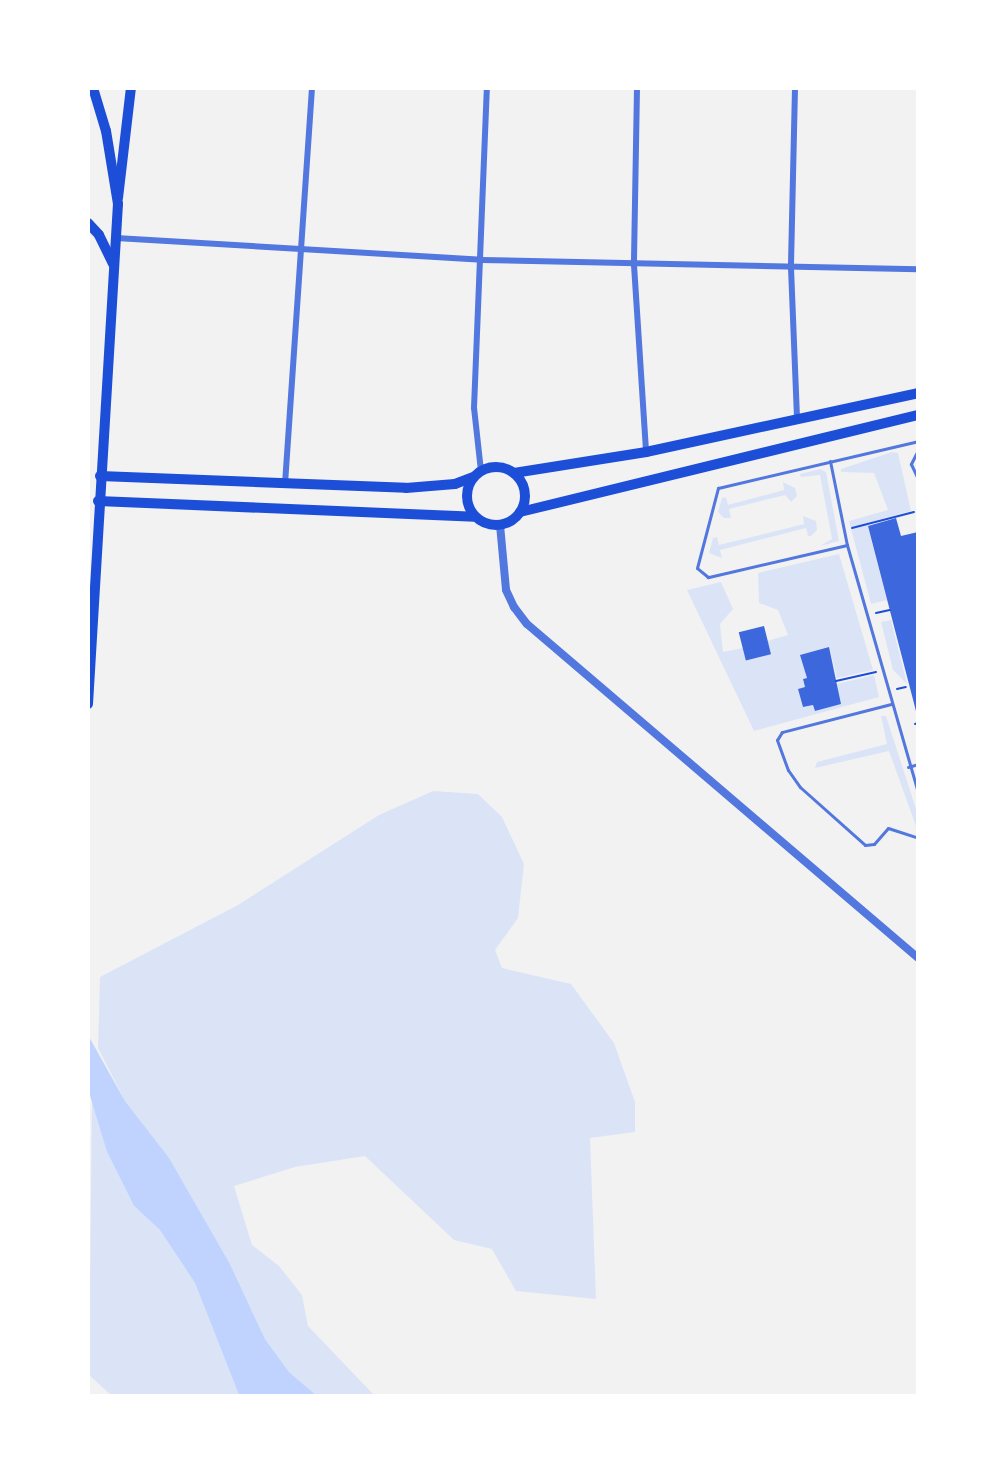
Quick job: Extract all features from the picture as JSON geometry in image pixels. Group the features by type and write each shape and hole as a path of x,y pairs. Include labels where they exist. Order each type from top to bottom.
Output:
{"main road":[{"path":"93,88 106,131 118,204"},
{"path":"88,704 98,501 118,204 131,88"},
{"path":"88,224 99,235 114,267"},
{"path":"100,476 406,488 446,485 498,467 514,473 646,452 918,393"},
{"path":"98,501 475,517 500,525 520,512 918,415"},
{"path":"514,473 524,487 520,512"},
{"path":"475,517 467,502 477,474"}],"street":[{"path":"285,484 312,88"},
{"path":"477,474 474,408 487,88"},
{"path":"637,88 634,265 646,452"},
{"path":"795,88 791,268 797,420"},
{"path":"116,238 481,260 634,265 918,269"},
{"path":"500,525 506,590 514,607 527,624 918,958"}],"lane":[{"path":"847,545 708,577 697,568 718,488 918,441"},
{"path":"918,450 911,464 918,479"},
{"path":"830,461 847,545 908,767 918,792"},
{"path":"891,704 782,732 777,740 788,770 800,787 865,845 874,844 888,828 918,838"},
{"path":"908,767 918,764"}],"path":[{"path":"844,530 914,512"},
{"path":"876,613 890,610"},
{"path":"836,681 882,671"}],"shaded area":[{"path":"892,452 898,453 911,511 867,523 887,600 871,604 849,521 888,510 874,473 841,472 841,469"},
{"path":"820,469 826,472 839,541 820,546 832,539 820,475 801,477 800,474"},
{"path":"783,482 795,488 797,496 791,502 785,495 729,509 731,518 724,518 718,512 722,498 726,497 728,505 784,490"},
{"path":"803,516 816,521 817,530 811,536 808,536 806,528 720,550 722,558 709,553 713,538 717,537 719,545 804,524"},
{"path":"839,554 873,670 837,678 829,647 801,655 807,678 803,679 805,687 798,689 803,707 813,705 815,711 840,704 837,684 874,675 879,697 754,731 687,590 721,582 733,609 720,624 723,652 743,648 746,660 761,657 771,654 767,641 788,635 778,610 759,603 758,573"},
{"path":"891,620 907,684 893,670 881,622"},
{"path":"881,716 886,716 917,812 917,829 889,751 815,768 817,762 887,744"},
{"path":"433,791 478,794 502,817 524,864 518,918 495,950 502,968 571,984 614,1043 635,1102 635,1132 590,1138 596,1299 516,1291 492,1249 454,1240 365,1156 295,1167 234,1186 252,1245 279,1266 302,1295 308,1326 374,1395 316,1395 289,1372 265,1339 230,1264 169,1159 125,1101 98,1048 100,977 238,905 379,815"},
{"path":"92,1097 107,1152 134,1206 160,1230 195,1283 239,1395 111,1395 89,1375"}],"water":[{"path":"88,1035 125,1101 169,1158 230,1264 265,1339 289,1372 316,1395 239,1395 195,1283 160,1230 134,1206 107,1152 89,1092"}],"building":[{"path":"896,518 901,536 918,532 917,715 868,526"},
{"path":"764,626 771,654 746,660 739,632"},
{"path":"829,647 841,704 815,711 813,705 803,707 798,689 805,687 803,679 807,678 800,655"}]}
